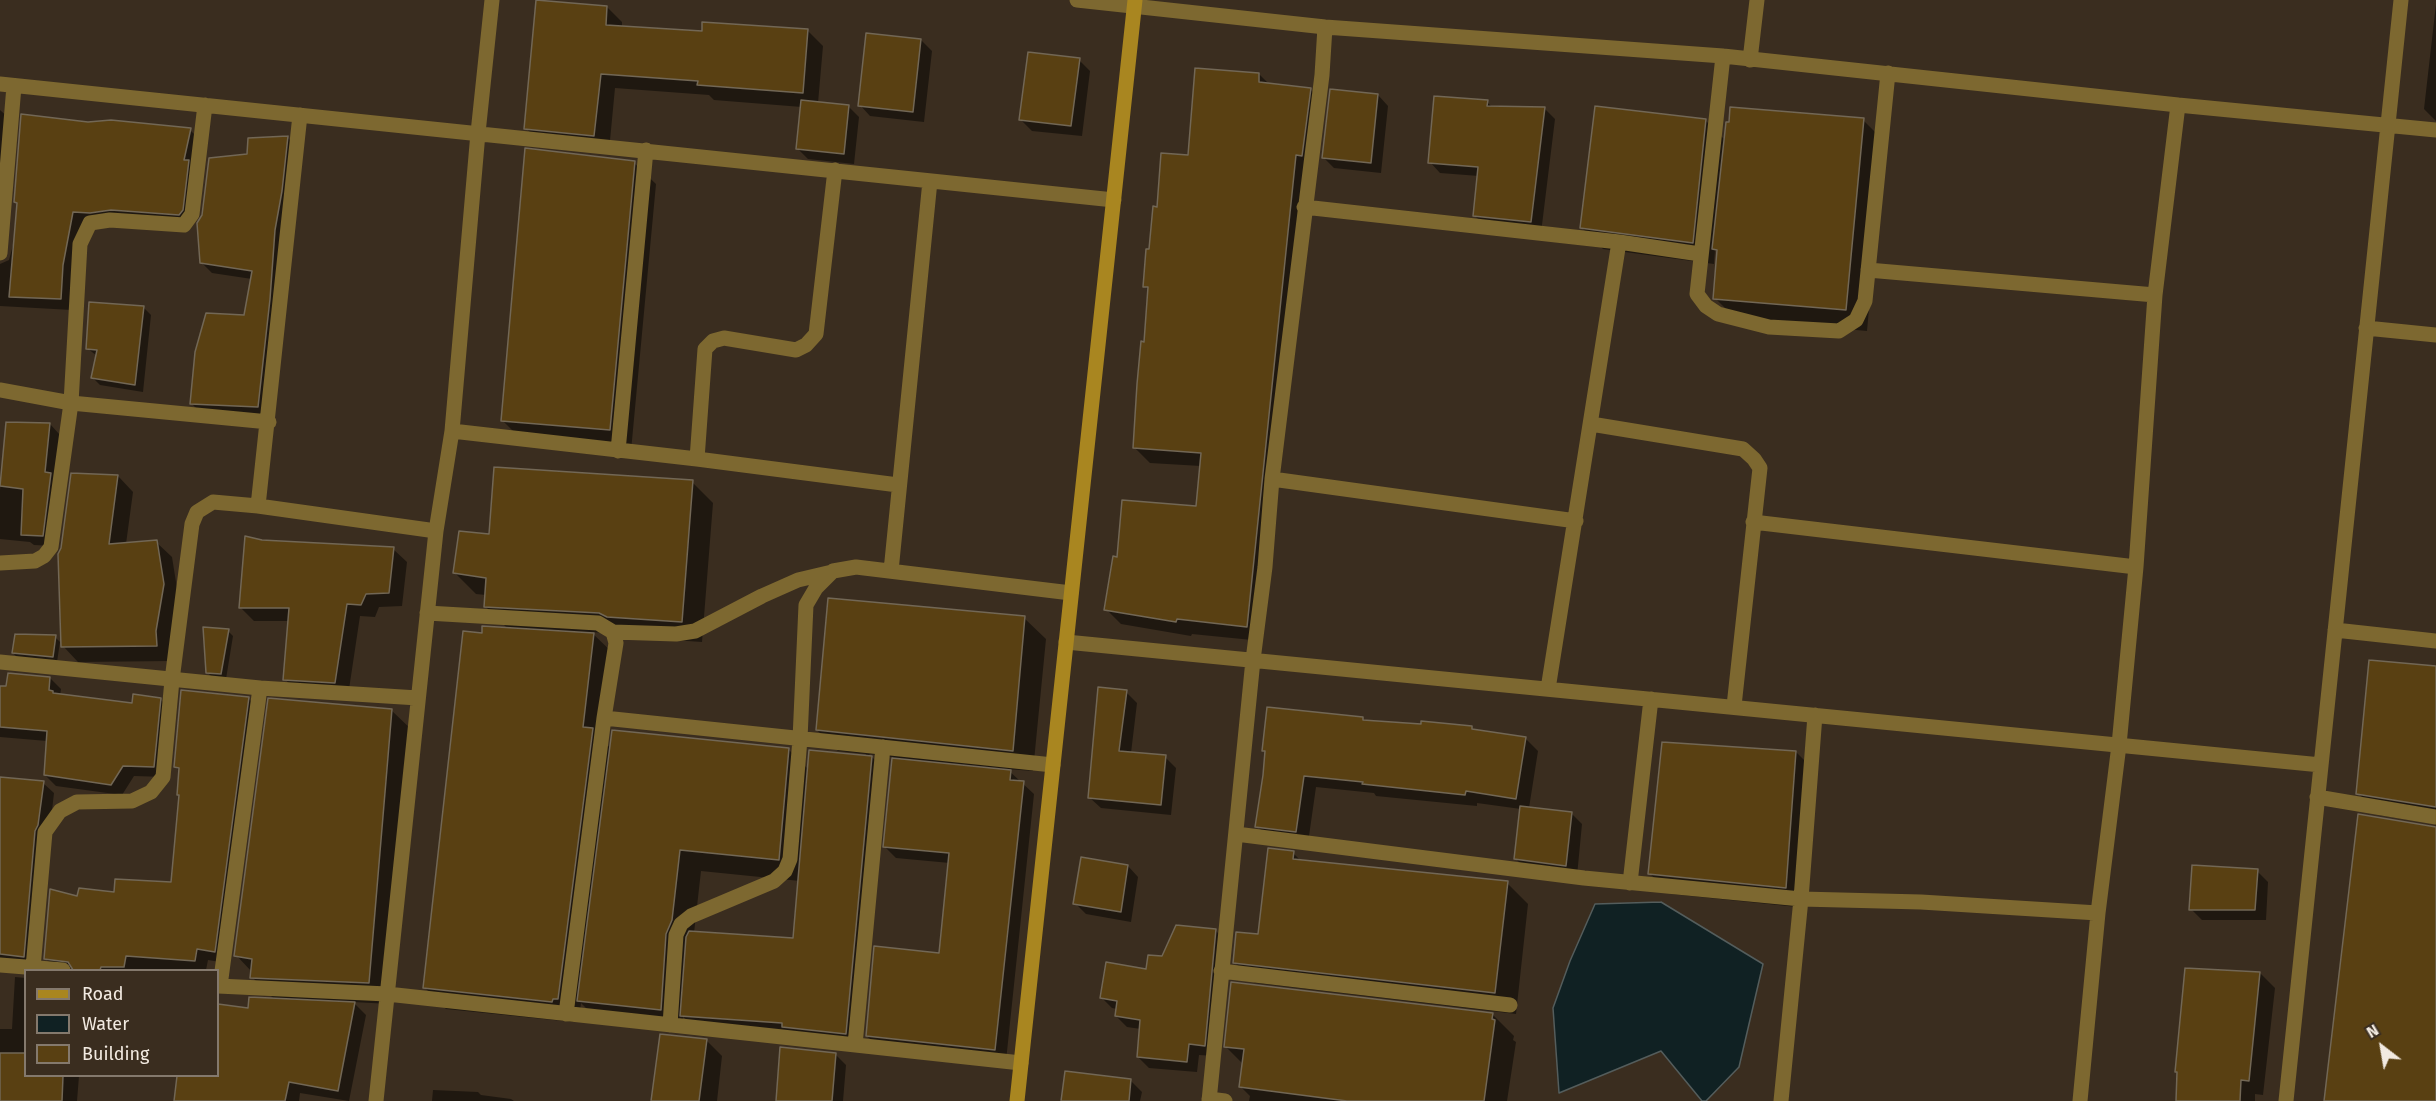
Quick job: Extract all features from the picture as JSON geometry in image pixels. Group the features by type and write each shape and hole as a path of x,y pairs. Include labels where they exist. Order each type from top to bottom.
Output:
{"street":[{"path":"376,1101 436,531 453,431 478,133 492,0"},
{"path":"1077,0 1135,3 1325,27 1723,56 2436,130"},
{"path":"1750,60 1757,0"},
{"path":"2286,1101 2401,0"},
{"path":"1017,1101 1135,3"},
{"path":"1225,1101 1209,1100 1221,971 1253,660 1265,567 1272,479 1322,75 1325,27"},
{"path":"1723,56 1697,294 1706,306 1718,314 1769,327 1839,331 1857,320 1865,301 1888,74"},
{"path":"0,253 7,85 1114,200"},
{"path":"0,563 35,561 44,556 51,547 71,403 80,244 90,223 110,220 184,225 192,214 205,105"},
{"path":"2080,1101 2136,567 2155,295 2178,105"},
{"path":"258,506 300,115"},
{"path":"618,451 646,150"},
{"path":"697,459 705,349 713,341 724,338 796,350 806,345 816,334 835,170"},
{"path":"891,571 930,181"},
{"path":"1304,207 1619,242 1700,254"},
{"path":"1548,689 1619,242"},
{"path":"1868,270 2155,295"},
{"path":"2366,328 2436,336"},
{"path":"0,390 71,403 268,422"},
{"path":"1591,424 1743,448 1760,468 1734,706"},
{"path":"453,431 898,485"},
{"path":"1272,479 1576,521"},
{"path":"33,968 45,832 60,811 77,802 132,801 151,792 163,777 172,680 192,524 197,512 213,502 258,506 436,531"},
{"path":"1753,522 2136,567"},
{"path":"427,613 598,623 613,632 676,634 695,632 798,580 856,567 1071,593"},
{"path":"670,1025 676,935 681,924 691,916 774,881 785,871 790,859 800,739 806,605 816,588 833,571"},
{"path":"2335,630 2436,641"},
{"path":"566,1014 604,718 616,643 613,632"},
{"path":"1066,642 2321,765"},
{"path":"0,662 260,688 418,698"},
{"path":"260,688 219,986 387,994 1021,1063"},
{"path":"1630,883 1651,699"},
{"path":"1781,1101 1801,899 1815,715"},
{"path":"604,718 1053,765"},
{"path":"855,1045 883,747"},
{"path":"2318,797 2436,817"},
{"path":"1236,834 1630,883 1801,899 1921,902 2098,913"},
{"path":"0,965 48,969"},
{"path":"1221,971 1510,1005"}],"water":[{"path":"1661,902 1763,964 1739,1067 1706,1101 1702,1101 1661,1051 1559,1093 1553,1008 1570,961 1595,904"}],"building":[{"path":"536,0 607,6 606,25 702,31 702,22 808,29 803,93 697,85 698,81 601,74 594,136 524,129"},
{"path":"866,33 921,39 913,112 858,106"},
{"path":"1028,52 1080,58 1071,126 1019,120"},
{"path":"1195,68 1259,73 1259,82 1311,88 1302,156 1296,155 1247,627 1177,619 1176,622 1104,610 1113,556 1117,557 1122,500 1196,506 1201,453 1133,448 1141,341 1144,342 1148,287 1143,287 1146,249 1149,249 1153,206 1157,207 1161,153 1188,155"},
{"path":"1330,89 1378,94 1371,163 1322,158"},
{"path":"1434,96 1488,100 1487,106 1545,107 1531,222 1473,216 1478,167 1428,163"},
{"path":"801,100 849,105 844,154 796,149"},
{"path":"1595,106 1706,119 1693,243 1580,228"},
{"path":"1730,107 1864,118 1846,310 1713,299 1717,250 1712,249 1726,122 1729,122"},
{"path":"21,114 88,122 111,120 191,128 184,160 189,160 183,210 179,215 111,210 90,213 73,212 63,265 61,299 9,297 17,203 14,202"},
{"path":"288,136 275,230 258,407 190,404 195,352 206,313 244,315 252,271 200,263 197,223 202,215 209,158 247,154 248,138"},
{"path":"525,148 635,161 610,430 501,421"},
{"path":"89,302 144,306 135,385 91,378 97,350 86,349"},
{"path":"6,422 50,423 45,472 51,473 43,536 21,535 23,489 0,486"},
{"path":"494,467 693,480 682,622 607,617 599,613 484,607 486,578 453,573 459,531 489,534"},
{"path":"71,473 118,475 109,544 157,540 164,584 156,631 157,646 61,647 58,554 61,548"},
{"path":"245,536 262,540 394,547 389,593 366,594 361,605 347,604 335,683 283,680 289,608 239,608"},
{"path":"828,598 1025,616 1013,751 816,730"},
{"path":"482,626 594,633 583,727 593,728 558,999 553,999 552,1002 423,988 463,631 482,633"},
{"path":"203,627 229,629 221,674 206,673"},
{"path":"15,634 56,635 53,657 12,653"},
{"path":"2369,660 2436,666 2436,807 2356,794"},
{"path":"8,673 50,677 49,690 53,693 132,703 133,694 161,698 154,767 123,766 111,785 44,775 47,731 0,727 0,686 6,686"},
{"path":"1098,687 1127,690 1119,751 1166,755 1161,805 1088,798"},
{"path":"181,690 249,697 215,952 197,949 195,961 126,956 124,967 101,967 100,969 72,969 68,962 44,959 50,889 77,896 79,888 114,892 115,879 171,882 179,795 177,795 179,768 174,767"},
{"path":"268,698 392,709 369,983 250,978 252,959 234,956"},
{"path":"1267,707 1363,717 1363,720 1421,724 1421,721 1472,726 1472,729 1526,737 1516,799 1466,791 1465,795 1304,776 1296,832 1255,827 1263,775 1265,751 1262,751"},
{"path":"612,730 789,748 779,860 680,850 672,920 666,934 661,1010 577,1001"},
{"path":"1662,742 1796,751 1786,888 1648,874"},
{"path":"809,750 872,756 846,1034 782,1027 782,1023 680,1016 686,937 689,931 793,938"},
{"path":"892,758 1011,770 1010,780 1024,781 995,1050 866,1036 874,946 939,953 949,853 883,847"},
{"path":"0,777 44,781 38,825 35,831 24,957 0,954"},
{"path":"1520,806 1572,812 1566,866 1514,859"},
{"path":"2358,814 2436,827 2436,1101 2324,1101"},
{"path":"1268,848 1294,851 1293,859 1508,881 1495,993 1233,963 1236,932 1258,934"},
{"path":"1081,857 1128,865 1121,912 1073,904"},
{"path":"2192,865 2258,869 2255,910 2189,910"},
{"path":"1176,925 1216,929 1205,1046 1189,1044 1187,1062 1137,1057 1140,1020 1115,1016 1117,1001 1100,998 1106,962 1146,969 1148,955 1162,956"},
{"path":"2185,968 2260,972 2249,1081 2241,1080 2240,1101 2176,1101 2177,1072 2175,1072"},
{"path":"1231,982 1493,1013 1492,1019 1495,1020 1484,1101 1347,1101 1239,1087 1244,1049 1224,1047"},
{"path":"249,997 355,1002 338,1091 289,1082 285,1101 174,1101 177,1077 219,1077 219,1004 248,1008"},
{"path":"660,1034 707,1039 699,1101 651,1101"},
{"path":"780,1047 836,1053 832,1101 776,1101"},
{"path":"0,1053 24,1053 24,1077 63,1077 62,1101 0,1101"},
{"path":"1065,1071 1131,1079 1129,1101 1061,1101"}]}
